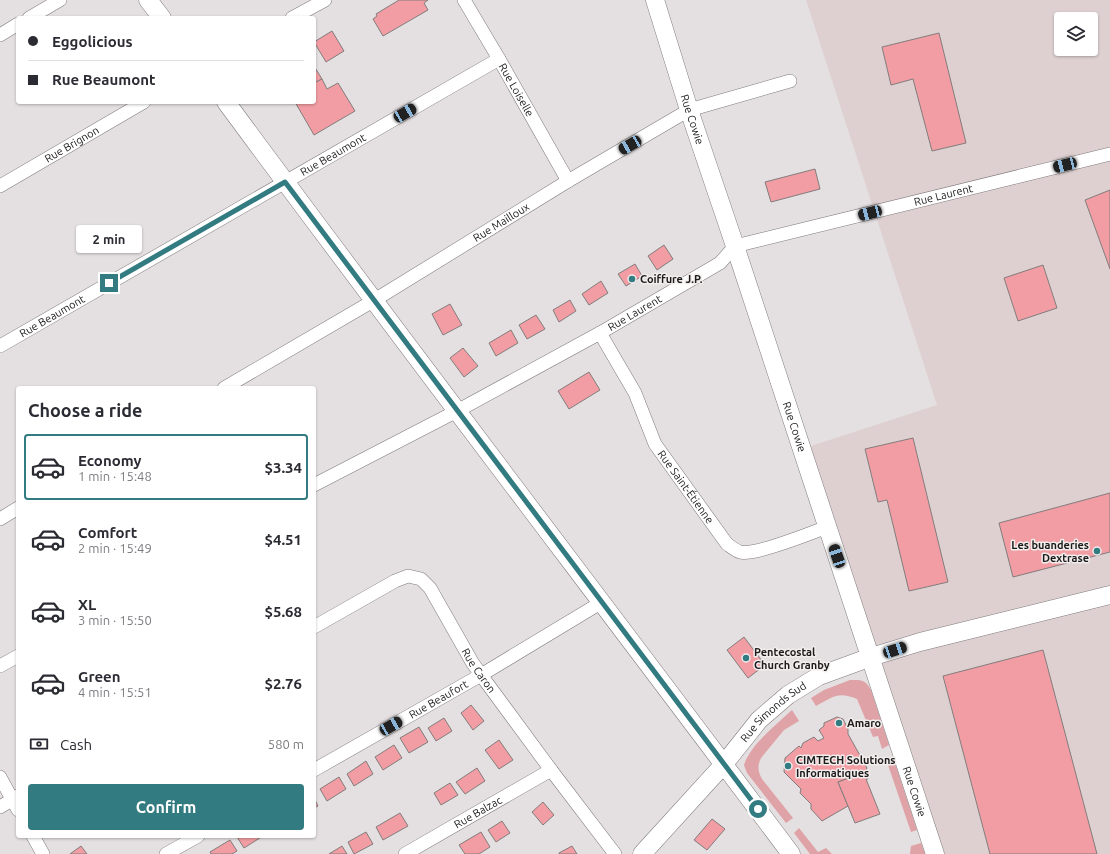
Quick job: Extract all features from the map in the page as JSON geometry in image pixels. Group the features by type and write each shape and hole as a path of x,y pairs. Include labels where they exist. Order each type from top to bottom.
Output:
{"street":[{"path":"32,16 60,0"},
{"path":"148,0 160,16"},
{"path":"296,16 325,0"},
{"name":"Rue Loiselle","path":"464,0 568,181"},
{"name":"Rue Cowie","path":"655,0 689,110 935,854"},
{"path":"0,35 16,25"},
{"name":"Rue Beaumont","path":"0,346 499,59"},
{"name":"Rue Mailloux","path":"227,386 689,110 790,81"},
{"name":"Rue Brignon","path":"0,186 141,104"},
{"path":"227,104 373,300 791,854"},
{"name":"Rue Laurent","path":"316,484 457,411 600,333 720,263 735,246 1110,154"},
{"name":"Rue Saint-Étienne","path":"600,333 635,393 655,444 727,544 740,552 752,552 827,527"},
{"path":"0,519 16,509"},
{"name":"Rue Caron","path":"316,626 395,581 408,576 421,579 430,588 481,675 615,854"},
{"name":"Rue Simonds Sud","path":"642,854 724,764 759,720 788,695 819,676 920,642 1110,595"},
{"name":"Rue Beaufort","path":"316,769 481,675 602,602"},
{"path":"0,666 16,657"},
{"name":"Rue Balzac","path":"404,854 551,770"},
{"path":"0,777 16,802 0,807"},
{"path":"34,838 43,854"},
{"path":"166,854 194,838"}],"shaded area":[{"path":"806,0 1110,0 1110,854 943,854 808,447 937,405"},
{"path":"850,680 865,682 871,690 889,745 882,749 878,736 873,737 857,699 840,695 816,706 811,698 824,690"},
{"path":"792,710 799,721 784,730 761,758 759,766 762,779 793,818 786,823 747,773 744,765 752,750 758,743"},
{"path":"894,760 917,830 911,832 887,762"},
{"path":"799,828 818,852 826,848 832,854 810,854 794,833"},
{"path":"921,843 925,854 910,854 911,846"}],"building":[{"path":"399,0 428,0 424,3 428,10 383,36 373,19 377,16 376,14"},
{"path":"332,31 344,51 326,62 316,45 316,41"},
{"path":"939,33 966,143 932,151 913,79 891,85 882,47"},
{"path":"316,69 322,79 316,82"},
{"path":"322,79 327,89 338,83 355,111 314,135 296,104 316,104 316,82"},
{"path":"815,169 820,189 771,202 765,182"},
{"path":"1110,190 1110,269 1085,200"},
{"path":"664,245 673,259 657,270 648,256"},
{"path":"635,264 642,276 626,286 618,274"},
{"path":"1043,265 1057,308 1018,321 1004,278"},
{"path":"601,281 608,293 589,305 582,294"},
{"path":"570,300 576,311 559,322 553,310"},
{"path":"450,304 462,325 443,335 432,314"},
{"path":"536,315 545,329 527,339 519,325"},
{"path":"511,330 518,343 496,356 489,343"},
{"path":"463,348 478,366 464,377 450,358"},
{"path":"589,372 600,390 569,409 558,391"},
{"path":"913,438 948,582 909,591 887,500 878,502 865,449"},
{"path":"1110,493 1110,552 1013,577 999,523"},
{"name":"Pentecostal Church Granby","path":"744,637 765,665 748,678 727,650"},
{"path":"1043,650 1097,854 990,854 943,676"},
{"path":"471,705 484,721 473,730 461,713"},
{"path":"837,717 843,719 848,729 848,734 867,768 865,772 838,782 848,806 822,821 811,809 811,804 800,793 801,789 784,772 785,758 799,746 801,748 803,743 814,737 818,741 824,738 819,730 824,726 824,723"},
{"path":"444,718 452,731 436,741 428,728"},
{"path":"419,727 428,742 409,753 400,738"},
{"path":"499,740 513,760 499,769 485,750"},
{"path":"394,745 402,758 383,770 375,757"},
{"path":"366,761 373,774 354,786 347,774"},
{"path":"477,768 485,781 465,794 456,782"},
{"path":"865,772 868,779 866,779 880,814 855,823 838,782"},
{"path":"339,777 346,789 327,801 320,789"},
{"path":"450,783 458,795 441,805 434,793"},
{"path":"543,802 554,815 543,825 532,812"},
{"path":"400,813 408,826 383,840 376,827"},
{"path":"712,819 725,829 707,850 694,840"},
{"path":"502,821 510,833 496,842 488,830"},
{"path":"366,832 373,844 354,854 348,842"},
{"path":"481,832 490,847 479,854 465,854 459,845"},
{"path":"238,838 260,838 244,848"},
{"path":"230,840 237,851 232,854 211,854 210,852"},
{"path":"81,846 87,854 70,854"},
{"path":"342,846 347,854 329,854"},
{"path":"572,846 577,854 559,854 559,853"}],"place":[{"name":"Coiffure J.P.","path":"632,279"},
{"name":"Les buanderies Dextrase","path":"1097,551"},
{"name":"Pentecostal Church Granby","path":"746,658"},
{"name":"Amaro","path":"839,723"},
{"name":"CIMTECH Solutions Informatiques","path":"788,766"}],"route":[{"path":"109,283 285,182 758,809"}]}
